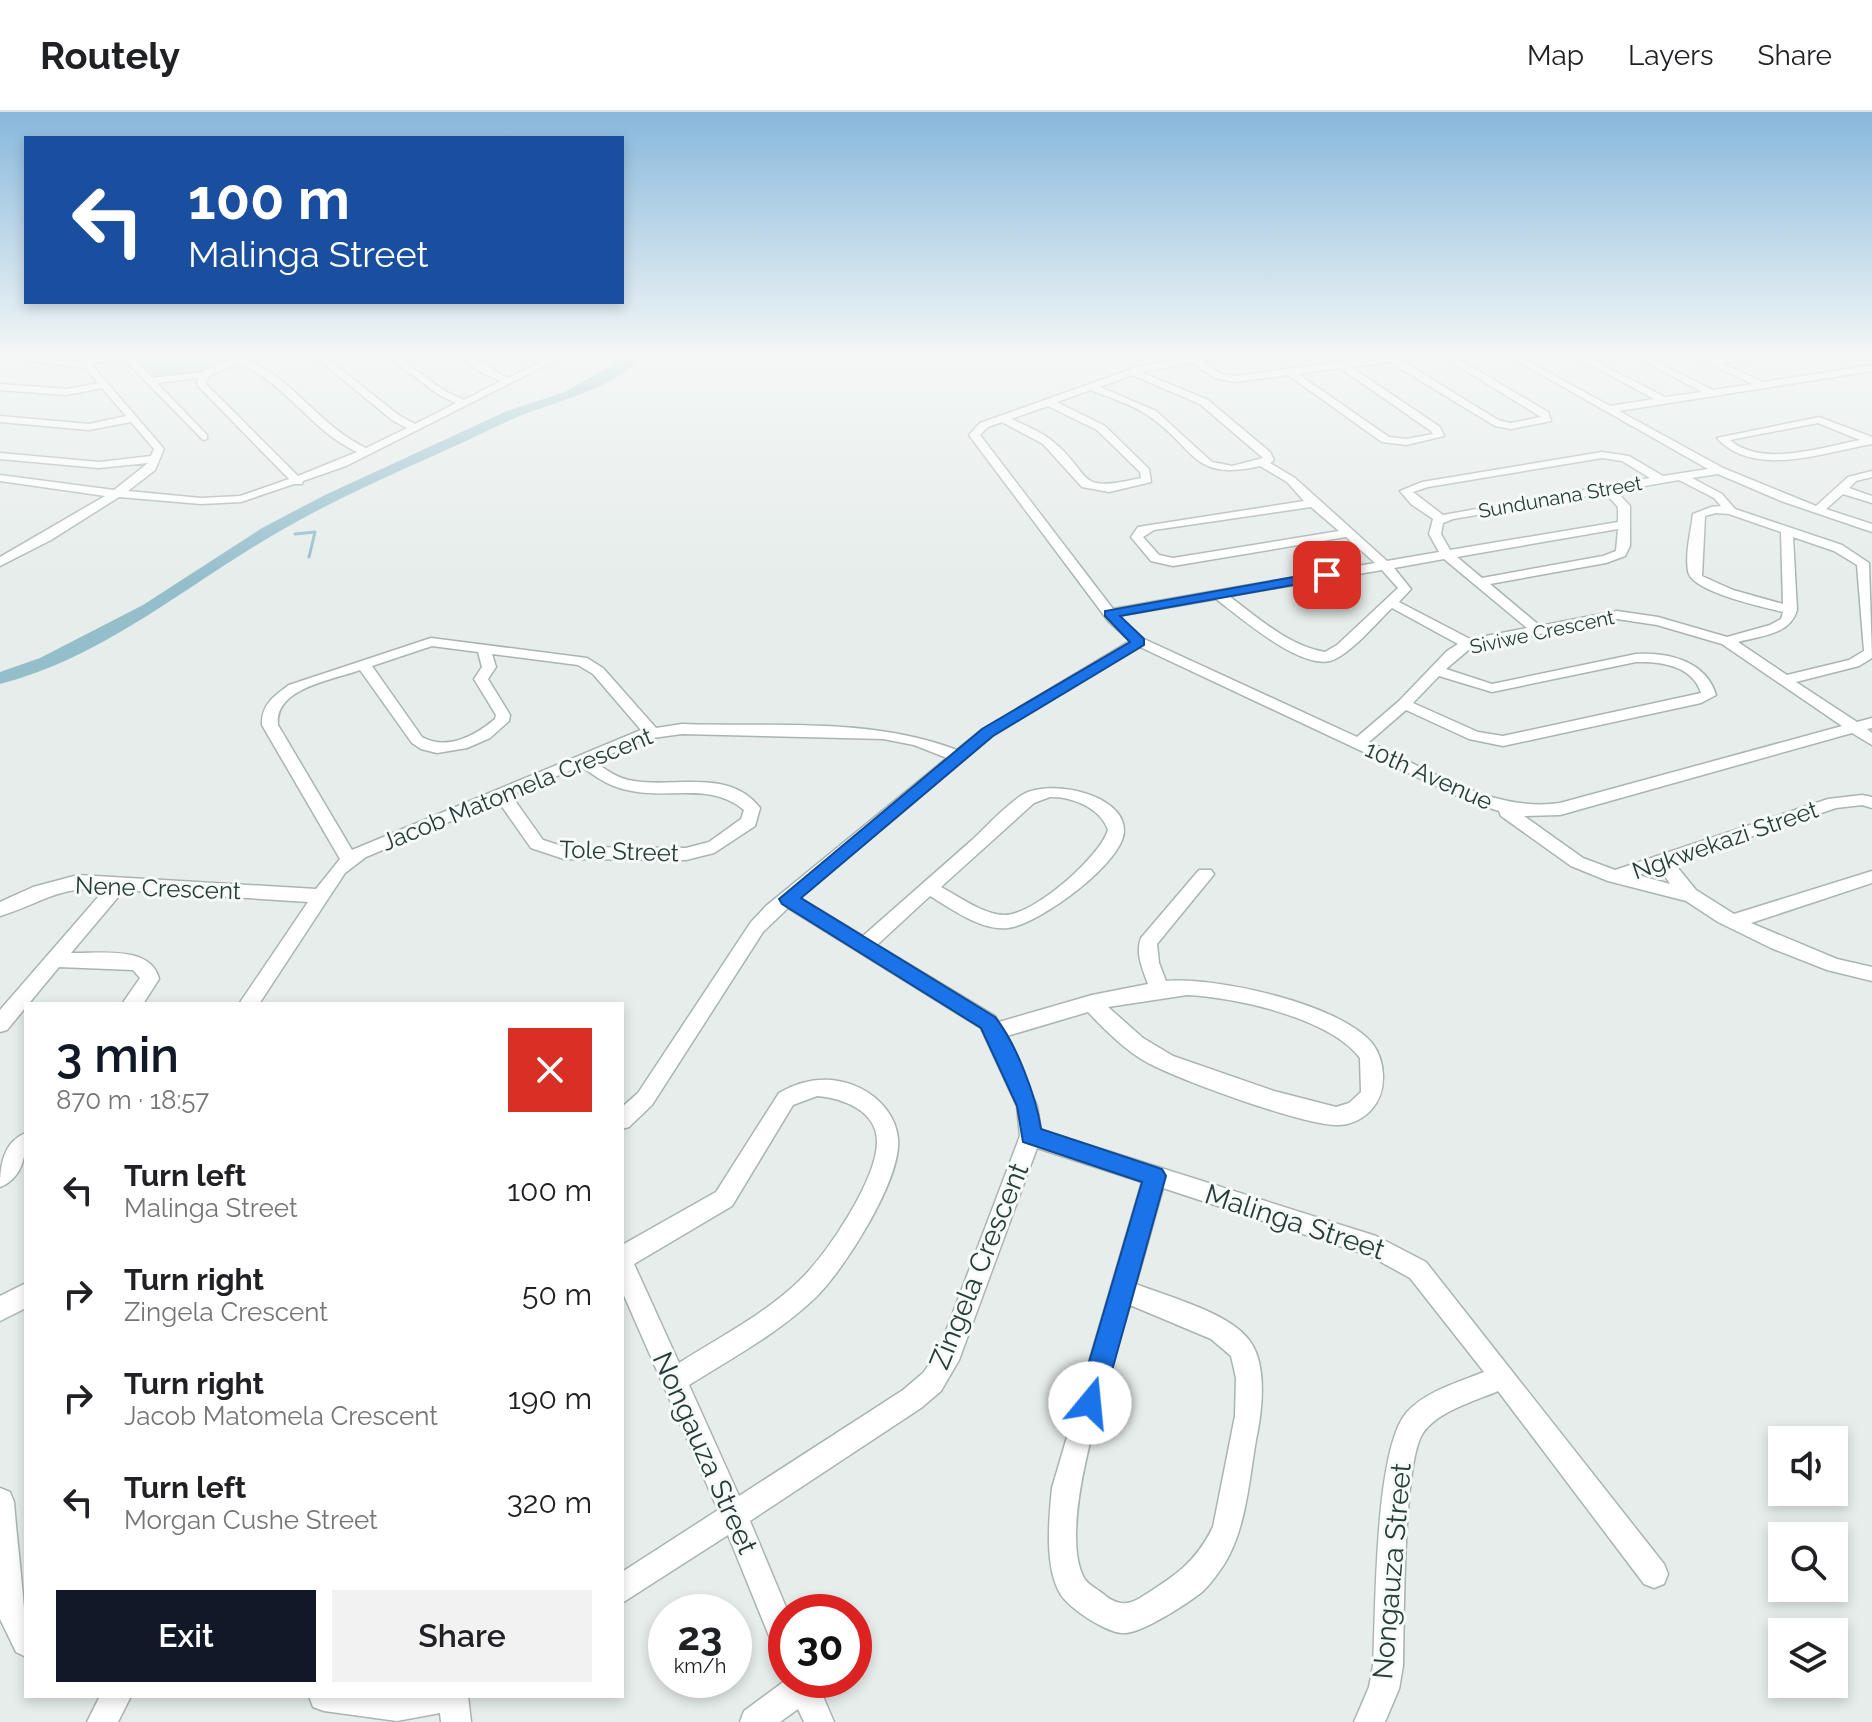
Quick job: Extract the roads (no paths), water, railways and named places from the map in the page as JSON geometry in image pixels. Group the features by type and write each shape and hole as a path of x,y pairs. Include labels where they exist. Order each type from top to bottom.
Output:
{"street":[{"path":"0,562 116,494 145,473 155,459 158,445 144,429"},
{"path":"196,429 203,437"},
{"path":"245,429 298,482"},
{"path":"328,429 344,443 366,452"},
{"path":"0,478 116,494 216,502 241,499 298,482 414,429"},
{"path":"624,1118 653,1088 757,927 957,756 1002,723 1139,642 1110,613 975,440 978,429"},
{"path":"1023,429 1047,442 1086,485 1109,489 1147,480 1145,471 1103,429"},
{"path":"1170,429 1209,465 1232,469 1264,464 1270,458 1236,429"},
{"path":"1371,429 1386,440 1406,442 1439,436 1436,429"},
{"path":"1645,429 1719,470 1872,528"},
{"path":"1770,429 1722,438 1739,450 1766,457 1872,441"},
{"path":"1842,429 1872,441"},
{"path":"1537,630 1446,554 1435,534 1441,519 1415,502 1406,491 1426,484 1602,455 1625,458 1661,480"},
{"path":"0,456 99,465 155,459"},
{"path":"1218,594 1269,633 1302,651 1327,657 1342,648 1403,594 1403,584 1291,480 1264,464"},
{"name":"Sundunana Street","path":"1441,519 1719,470"},
{"path":"1762,522 1778,513 1813,508 1856,477 1872,474"},
{"path":"1682,477 1718,496 1731,511"},
{"path":"1840,489 1872,500"},
{"path":"1480,582 1614,557 1621,553 1624,546 1624,506 1609,490"},
{"path":"1313,503 1153,527 1142,530 1137,539 1155,558 1173,562 1347,533"},
{"path":"1786,680 1860,661 1871,653 1863,563 1838,548 1731,511 1707,511 1698,517 1694,571 1697,578 1728,593 1790,610"},
{"path":"1110,613 1625,524"},
{"path":"1727,641 1783,625 1790,610 1787,531"},
{"path":"1392,603 1468,644"},
{"name":"Siviwe Crescent","path":"1359,743 1404,704 1452,654 1468,644 1626,615 1708,633 1727,641 1872,740"},
{"path":"349,860 270,725 269,714 277,700 294,688 431,642 590,665 651,732"},
{"name":"10th Avenue","path":"1139,642 1501,808 1540,813 1872,723"},
{"path":"363,664 417,740 426,747 443,749 481,735 502,721 503,715 481,679 489,667 484,649"},
{"path":"1404,704 1474,736 1503,741 1709,695 1703,680 1686,668 1657,657 1636,658 1492,688 1436,670"},
{"name":"Jacob Matomela Crescent","path":"250,1002 349,860 386,841 651,732 717,729 883,734 918,741 957,756"},
{"name":"Tole Street","path":"501,793 537,844 564,853 686,854 714,847 749,822 752,808 734,793 713,789 657,789 621,783 582,759"},
{"path":"865,945 1028,799 1038,794 1065,792 1100,809 1116,827 1117,834 1106,849 1066,889 1015,922 985,918 930,888"},
{"name":"Ngkwekazi Street","path":"1501,808 1577,862 1602,874 1619,876 1834,803 1862,800 1872,803"},
{"path":"1664,860 1690,896"},
{"path":"1160,990 1150,963 1148,943 1205,874"},
{"path":"1619,876 1690,896 1735,921 1830,964 1872,974"},
{"path":"1735,921 1872,877"},
{"name":"Nene Crescent","path":"0,909 60,884 78,881 322,896"},
{"path":"0,1024 120,883"},
{"name":"Zingela Crescent","path":"624,1588 735,1518 912,1399 932,1382 947,1360 1031,1136 1027,1106 995,1031 978,1015 788,899"},
{"path":"55,960 137,963 143,966 150,979 133,1002"},
{"path":"995,1031 1092,1003 1160,990 1211,988 1334,1025 1355,1038 1366,1050 1374,1075 1371,1094 1353,1113 1336,1116 1264,1095 1155,1057 1122,1033 1092,1003"},
{"path":"624,1260 724,1199 786,1099 795,1091 809,1085 846,1091 876,1114 887,1132 886,1155 878,1175 841,1249 827,1268 789,1305 674,1380"},
{"name":"Malinga Street","path":"1031,1136 1394,1254 1418,1270 1654,1574"},
{"path":"0,1177 24,1146"},
{"path":"1123,1291 1195,1318 1234,1341 1245,1359 1250,1394 1233,1507 1215,1553 1193,1581 1137,1616 1122,1619 1100,1610 1072,1587 1061,1539 1065,1488 1155,1176"},
{"name":"Nongauza Street","path":"624,1266 768,1599"},
{"path":"0,1309 24,1296"},
{"name":"Nongauza Street","path":"1369,1722 1384,1689 1388,1666 1399,1471 1408,1434 1422,1416 1501,1377"},
{"path":"0,1502 12,1612 24,1639"},
{"path":"102,1722 115,1698"},
{"path":"339,1698 397,1706 441,1698"},
{"path":"452,1698 456,1722"},
{"path":"755,1722 784,1698"},
{"path":"809,1698 819,1722"}],"waterway":[{"path":"0,678 47,662 149,609 268,531 330,498 479,429"},
{"path":"295,534 315,532 309,557"}]}
